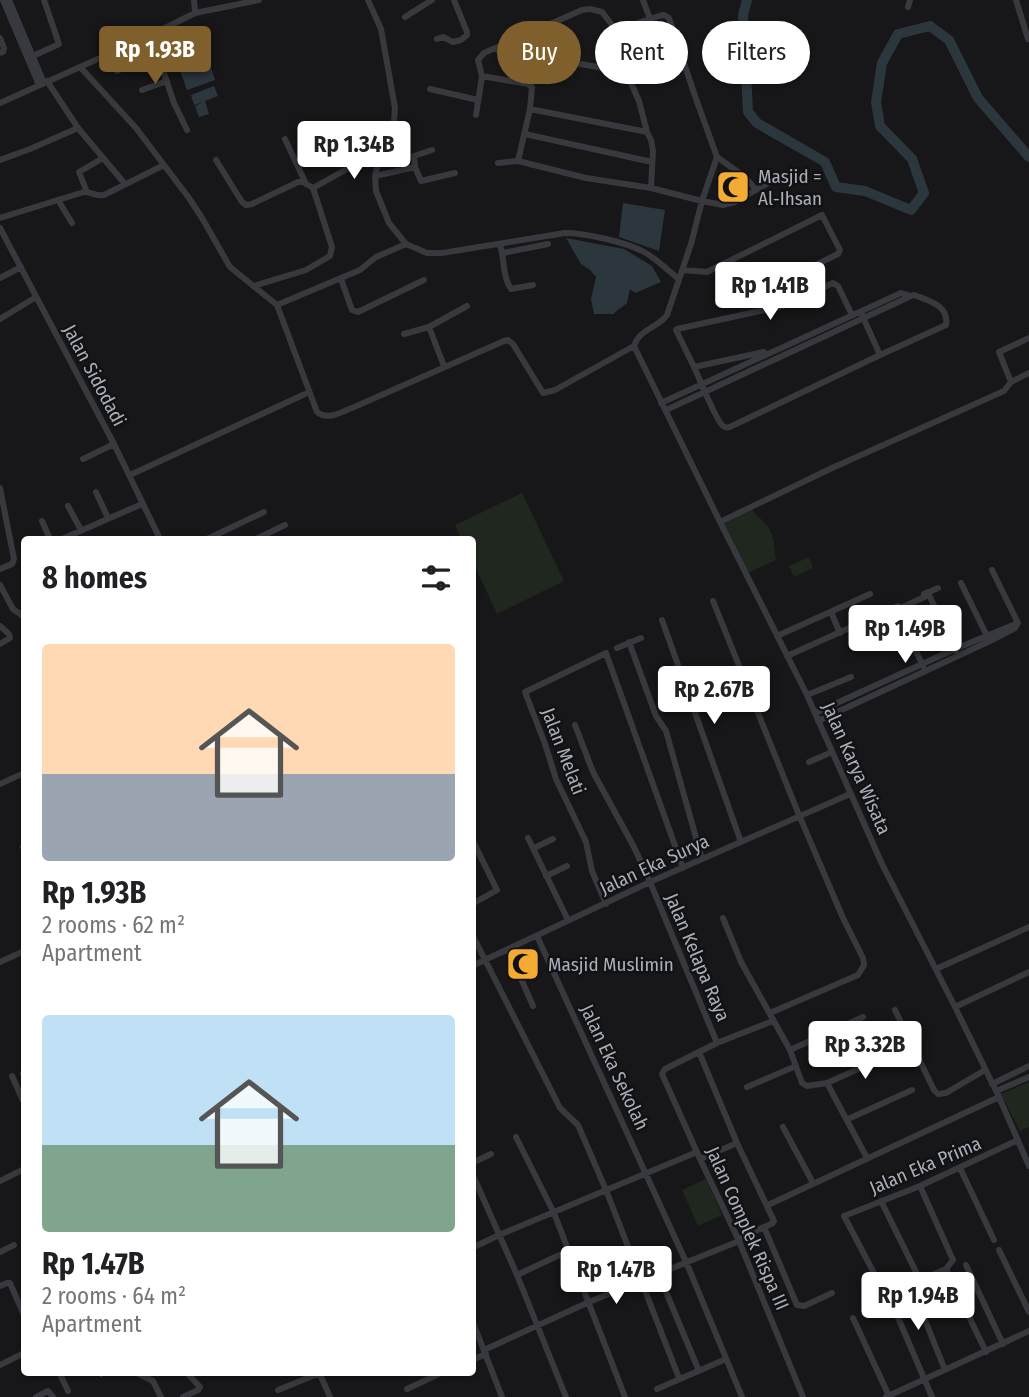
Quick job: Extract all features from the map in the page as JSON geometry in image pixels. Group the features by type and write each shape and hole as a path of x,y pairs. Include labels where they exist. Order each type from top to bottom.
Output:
{"street":[{"path":"3,0 43,83 125,184"},
{"path":"9,0 43,83"},
{"path":"33,56 59,44 44,0"},
{"path":"194,0 195,13"},
{"path":"0,103 81,68 195,13 259,0"},
{"path":"368,0 382,29 395,108 392,130 381,150 375,176 376,191 389,223 406,244 427,253 435,253 577,233 643,251 679,279"},
{"path":"415,0 418,8"},
{"path":"405,17 432,0"},
{"path":"437,39 443,37 453,42 467,35 454,0"},
{"path":"643,0 650,19"},
{"path":"1016,0 1028,39"},
{"path":"476,115 482,76 478,58 484,53 582,10 602,12 609,21"},
{"path":"644,21 664,15 671,21 717,157 745,177 756,190"},
{"path":"152,35 174,103 187,130"},
{"path":"0,38 4,49 0,53"},
{"path":"493,48 595,66"},
{"path":"117,71 156,52"},
{"path":"81,68 136,128 164,165 202,218 230,267 278,305 317,412 329,417 504,341 513,344 541,391 547,393 634,346 640,335 663,320 671,306 717,157"},
{"path":"482,76 530,85 530,109 518,161"},
{"path":"142,90 167,81"},
{"path":"631,84 651,140 651,188"},
{"path":"430,89 478,100"},
{"path":"530,109 647,132"},
{"path":"0,160 78,128"},
{"path":"525,134 652,162"},
{"path":"254,286 306,270 331,254 332,247 310,186 285,139"},
{"path":"216,160 246,205 298,182 310,186 381,150"},
{"path":"432,150 414,156 421,181 455,173"},
{"path":"87,192 79,172 103,158"},
{"path":"498,163 518,161 586,178 651,188 729,205 782,175"},
{"path":"0,218 87,192 104,195 164,165"},
{"path":"375,176 415,167"},
{"path":"58,200 72,223"},
{"path":"683,270 707,272 822,215 840,250 838,254 743,300 739,297 724,264"},
{"name":"Jalan Sidodadi","path":"0,228 130,475 158,536"},
{"path":"278,305 360,270 376,257 406,244"},
{"path":"503,253 548,244"},
{"path":"500,245 506,280 511,289 533,285"},
{"path":"0,278 21,267"},
{"path":"341,279 352,310 358,312 424,280"},
{"path":"661,403 703,387 862,315 901,293 937,304 945,313 947,324 728,428 719,422 703,387 694,367 677,334 676,330 783,306 833,283 838,286 852,315"},
{"path":"0,318 36,298"},
{"path":"404,334 429,327 467,306"},
{"path":"666,411 703,387 777,350 852,315 862,315"},
{"path":"862,315 880,355"},
{"path":"429,327 444,366"},
{"path":"1011,382 999,352 1029,338"},
{"name":"Jalan Karya Wisata","path":"634,346 807,695 883,864 998,1094 1029,1164"},
{"path":"694,367 777,350"},
{"path":"720,522 832,468 1004,391 1011,382 1029,373"},
{"path":"130,475 305,394"},
{"path":"83,459 114,444"},
{"path":"0,488 2,512 14,559 12,564 0,569"},
{"path":"96,492 108,518"},
{"path":"68,536 142,504"},
{"path":"68,506 81,530"},
{"path":"213,536 264,512"},
{"path":"42,521 49,536"},
{"path":"262,536 285,525"},
{"path":"818,720 1018,623 992,570"},
{"path":"961,583 988,638"},
{"path":"0,585 13,609 21,615"},
{"path":"787,656 938,588"},
{"path":"778,636 870,593"},
{"path":"923,668 896,610 929,595 956,652"},
{"path":"713,601 799,815 864,965 858,975 770,1013"},
{"path":"831,612 841,633"},
{"path":"662,620 741,842"},
{"path":"0,626 10,638 0,644"},
{"path":"617,648 641,638"},
{"path":"629,642 656,716 666,731 702,859"},
{"name":"Jalan Melati","path":"606,904 592,871 586,842 556,779 526,694 530,689 606,653 683,868"},
{"path":"815,713 923,668"},
{"path":"807,695 852,677"},
{"name":"Jalan Kelapa Raya","path":"575,725 593,772 650,883 718,1043"},
{"path":"809,762 832,752"},
{"path":"0,784 21,774"},
{"name":"Jalan Eka Surya","path":"476,964 850,793"},
{"path":"528,838 568,920"},
{"path":"534,848 553,839"},
{"path":"476,847 497,890 476,902"},
{"path":"546,876 567,866"},
{"path":"723,918 741,962 790,1051 802,1083 811,1086 827,1083 892,1054"},
{"path":"936,969 1029,927"},
{"name":"Jalan Eka Sekolah","path":"537,936 647,1174 743,1397"},
{"path":"476,941 560,1108 578,1125 679,1378"},
{"path":"508,949 533,1006"},
{"path":"0,962 21,952"},
{"path":"955,1007 1029,972"},
{"path":"895,1010 938,1094 986,1071"},
{"path":"790,1051 863,1017"},
{"path":"476,1358 589,1302 687,1264 774,1221 737,1143 699,1052 773,1021"},
{"name":"Jalan Complek Rispa III","path":"699,1052 662,1073 696,1152 739,1240 803,1397"},
{"path":"747,1087 796,1066"},
{"path":"992,1084 1029,1066"},
{"path":"12,1076 21,1096"},
{"path":"768,1205 940,1126 1029,1077"},
{"path":"827,1083 867,1158"},
{"path":"848,1119 912,1090"},
{"path":"783,1127 813,1184"},
{"path":"516,1137 570,1250 625,1397"},
{"name":"Jalan Eka Prima","path":"888,1294 883,1293 844,1216 919,1186 1018,1140"},
{"path":"700,1159 737,1143"},
{"path":"476,1246 696,1152"},
{"path":"476,1161 491,1154"},
{"path":"960,1168 994,1240"},
{"path":"0,1181 21,1170"},
{"path":"476,1182 566,1397"},
{"path":"919,1186 953,1262 946,1269 888,1294 932,1397"},
{"path":"881,1201 920,1280"},
{"path":"764,1227 797,1305 807,1305 832,1293"},
{"path":"0,1252 14,1245"},
{"path":"517,1275 570,1250"},
{"path":"999,1250 1029,1312"},
{"path":"966,1265 1003,1344"},
{"path":"946,1269 986,1352"},
{"path":"659,1275 699,1371"},
{"path":"0,1286 10,1283 21,1308"},
{"path":"917,1300 945,1370"},
{"path":"853,1318 887,1396 1029,1331"},
{"path":"476,1330 502,1397"},
{"path":"0,1365 21,1354"},
{"path":"657,1389 726,1359"},
{"path":"62,1376 68,1391"},
{"path":"143,1376 153,1381 162,1397"},
{"path":"183,1397 200,1387 190,1376"},
{"path":"278,1390 312,1376"},
{"path":"320,1376 330,1397"},
{"path":"407,1389 430,1376"},
{"path":"905,1389 909,1397"},
{"path":"36,1397 48,1391 53,1397"}],"shaded area":[{"path":"200,35 215,80 187,90 171,45"},
{"path":"214,86 218,96 205,101 209,114 199,117 195,106 203,102 194,105 191,95"},
{"path":"623,203 665,210 659,251 619,237"},
{"path":"566,238 624,249 652,266 661,282 635,293 630,289 627,303 613,314 594,314 591,299 596,277 581,264"},
{"path":"522,493 564,581 497,614 476,568 476,536 460,536 455,525"},
{"path":"752,510 771,532 776,560 748,573 724,524"},
{"path":"809,557 813,568 794,577 789,566"},
{"path":"1029,1082 1029,1127 1020,1131 1001,1094"},
{"path":"706,1179 722,1215 698,1226 682,1190"}],"waterway":[{"path":"747,0 743,15 748,112 757,123 825,162 836,187 865,191 911,210 924,193 912,159 880,126 876,102 882,63 898,34 930,26 949,40 978,98 1029,157"}],"place":[{"name":"Masjid = Al-Ihsan","path":"733,187"},
{"name":"Masjid Muslimin","path":"523,964"}]}
